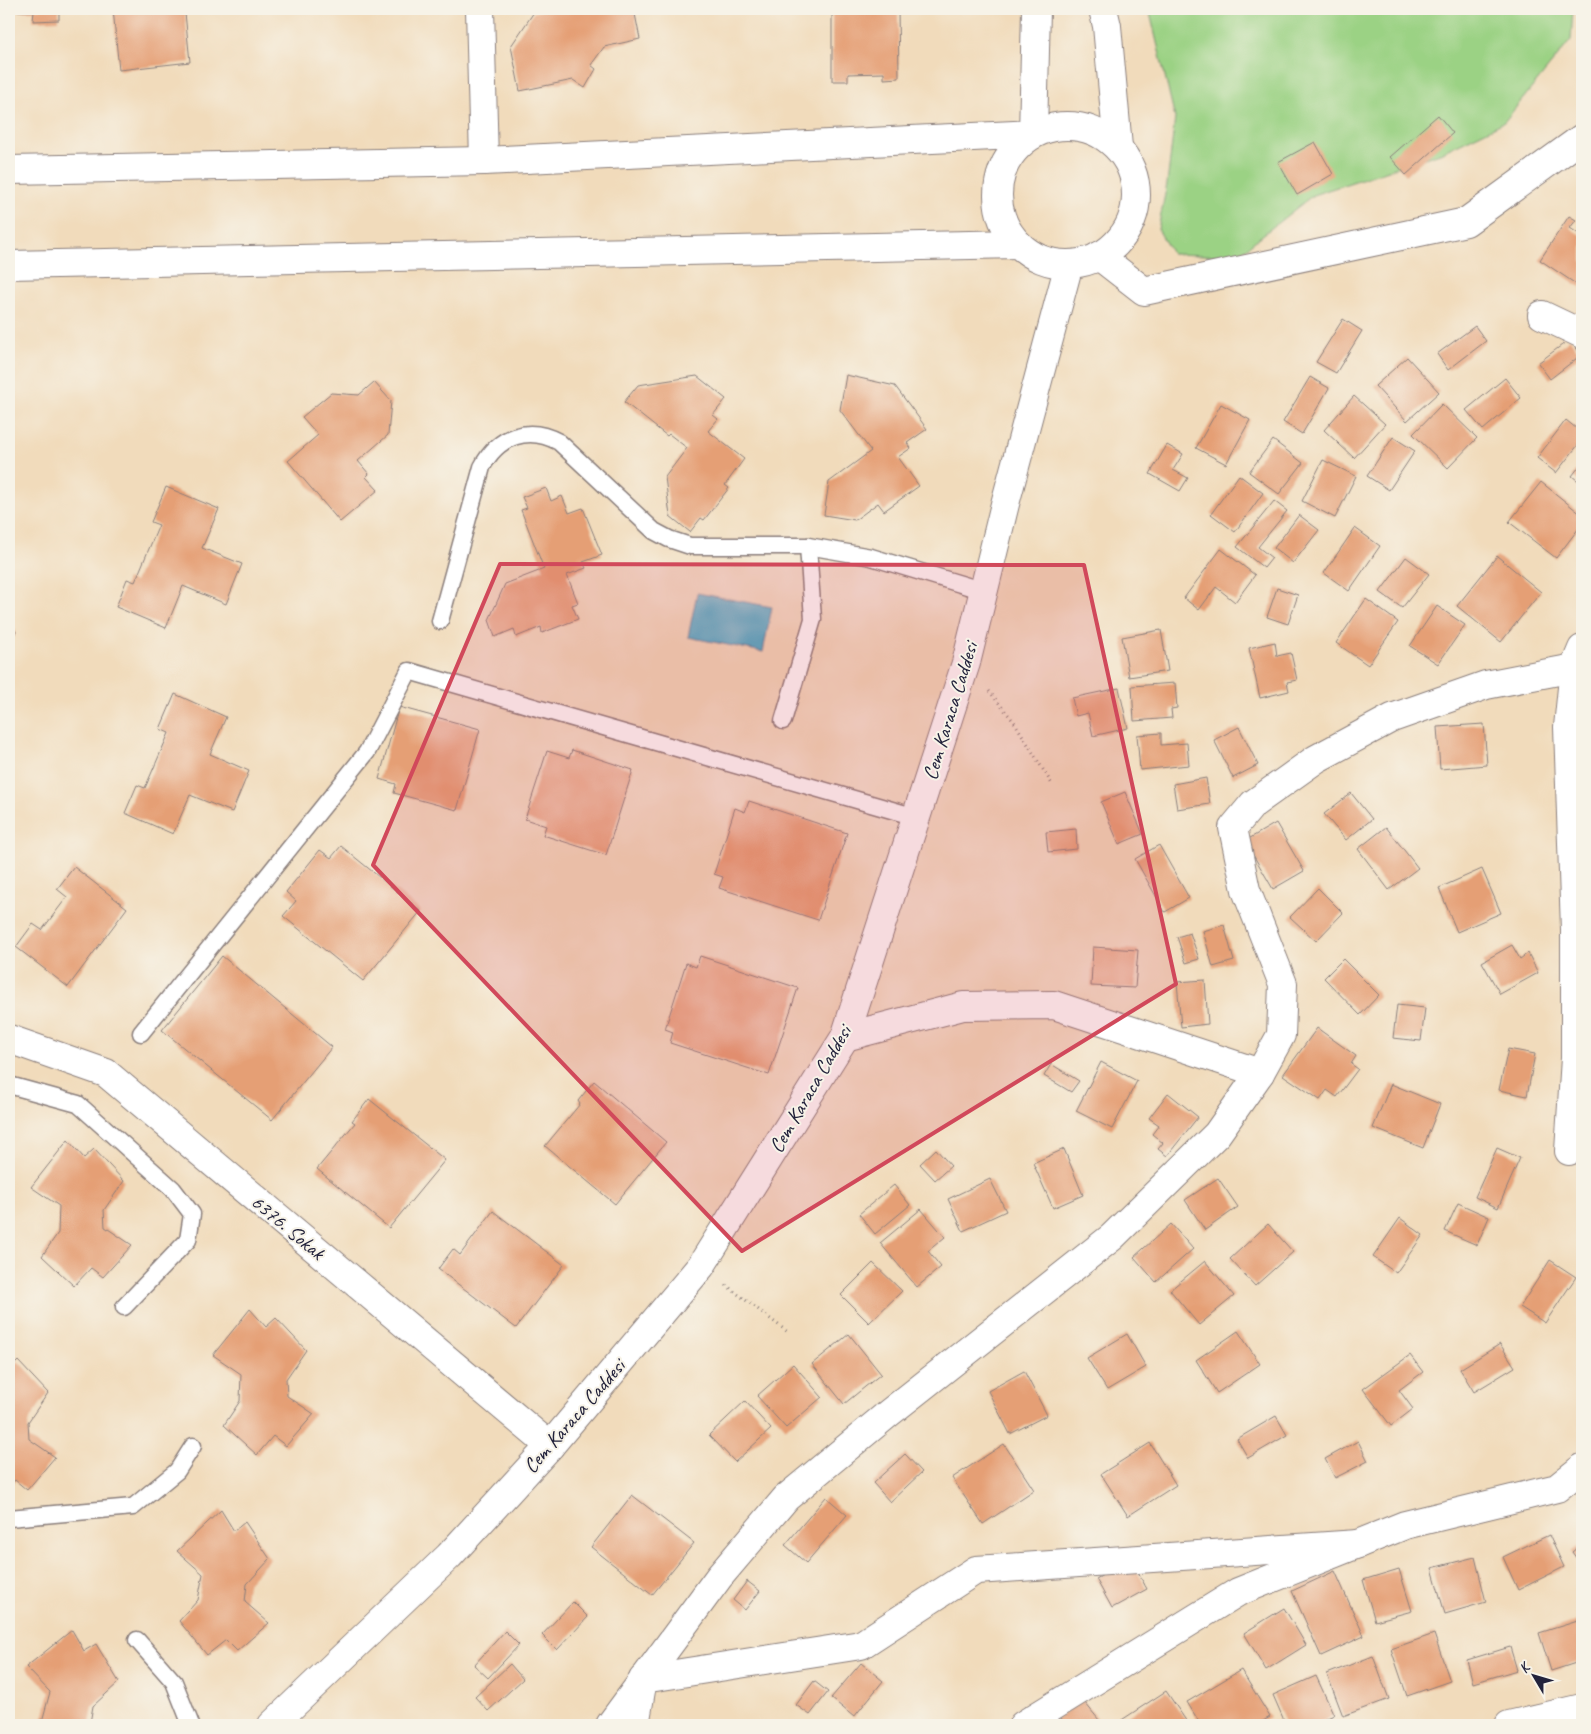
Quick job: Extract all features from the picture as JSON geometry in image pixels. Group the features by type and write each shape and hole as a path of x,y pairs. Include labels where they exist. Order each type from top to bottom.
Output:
{"street":[{"path":"480,9 484,161"},
{"path":"1033,134 1036,9"},
{"path":"1103,9 1107,26 1118,147"},
{"path":"1078,126 1088,128 1104,136 1118,147 1128,160 1134,175 1137,191 1136,207 1123,236 1099,256 1085,262 1069,264 1041,260 1018,244 1008,232 1001,217 998,185 1002,170 1010,155 1020,143 1033,134 1051,127 1078,126"},
{"path":"9,170 484,161 1033,134"},
{"path":"1099,256 1144,291 1466,222 1582,138"},
{"path":"9,265 1018,244"},
{"name":"Cem Karaca Caddesi","path":"272,1725 449,1556 550,1446 701,1266 845,1037 966,663 1069,264"},
{"path":"1542,315 1582,334"},
{"path":"610,1725 719,1577 786,1498 889,1412 1112,1237 1217,1134 1260,1073 1281,1035 1283,984 1246,890 1233,828 1253,804 1316,759 1392,718 1486,685 1578,658 1568,727 1577,848 1575,1058 1569,1151"},
{"path":"845,1037 963,1006 1054,1005 1260,1073"},
{"name":"6376. Sokak","path":"9,1039 106,1073 550,1446"},
{"path":"1023,1725 1238,1592 1405,1525 1557,1488 1582,1468"},
{"path":"644,1680 861,1645 976,1570 1358,1544"},
{"path":"635,1725 644,1680"},
{"path":"1509,1725 1582,1708"}],"lane":[{"path":"440,621 482,467 489,454 499,444 522,433 548,436 559,442 654,531 669,539 690,546 808,546 871,557 984,591"},
{"path":"783,721 814,619 808,546"},
{"path":"141,1032 367,752 409,671 916,817"},
{"path":"9,1085 78,1104 173,1189 192,1214 188,1240 124,1307"},
{"path":"9,1518 132,1508 177,1471 192,1446"},
{"path":"137,1640 174,1682 191,1725"}],"path":[{"path":"1015,723 1053,786"},
{"path":"752,1305 789,1333"}],"highlighted area":[{"path":"500,564 1084,565 1176,984 742,1251 373,865"}],"green space":[{"path":"1149,9 1573,9 1571,40 1504,122 1440,153 1313,195 1236,256 1172,254 1158,229 1167,184 1175,118"}],"water":[{"path":"697,593 772,607 763,652 688,637"}],"building":[{"path":"9,9 59,9 59,20 33,21 34,11 9,11"},
{"path":"113,9 190,9 191,12 185,13 190,62 119,70"},
{"path":"551,9 634,9 640,39 604,47 591,65 596,69 585,88 573,80 520,91 511,46 534,12"},
{"path":"832,9 898,9 899,78 884,79 884,73 848,74 848,81 832,81"},
{"path":"1438,115 1453,133 1406,175 1390,157"},
{"path":"1315,142 1333,174 1297,195 1278,162"},
{"path":"1569,216 1576,220 1570,228 1582,236 1582,288 1540,260"},
{"path":"1343,319 1362,331 1336,373 1316,362"},
{"path":"1475,326 1486,341 1448,370 1437,354"},
{"path":"1570,339 1581,355 1550,379 1538,363"},
{"path":"1407,357 1439,392 1407,421 1375,386"},
{"path":"846,375 895,386 927,429 907,443 911,448 898,457 919,486 884,511 878,503 855,520 824,515 829,482 871,451 840,410"},
{"path":"697,376 726,399 713,415 718,419 708,431 744,459 725,485 729,488 704,520 701,518 690,532 670,516 665,477 687,448 669,434 667,436 624,402 638,385"},
{"path":"1310,377 1329,388 1302,434 1283,422"},
{"path":"1505,378 1521,398 1483,430 1466,410"},
{"path":"374,382 391,401 388,435 358,461 369,474 366,477 378,490 340,522 288,461 318,435 302,417 331,393 359,395"},
{"path":"1354,396 1385,424 1354,458 1324,430"},
{"path":"1221,404 1250,420 1226,464 1196,448"},
{"path":"1442,404 1477,438 1448,468 1413,434"},
{"path":"1566,420 1582,433 1582,440 1556,473 1537,458"},
{"path":"1393,437 1415,451 1389,490 1367,476"},
{"path":"1273,440 1303,463 1279,494 1249,472"},
{"path":"1167,445 1183,454 1173,470 1188,478 1180,491 1150,474"},
{"path":"1323,460 1356,476 1335,518 1302,501"},
{"path":"1582,463 1582,484 1572,476"},
{"path":"1239,475 1263,493 1235,532 1211,514"},
{"path":"1541,482 1582,515 1582,524 1556,558 1509,522"},
{"path":"166,487 219,509 202,548 242,564 226,604 183,586 166,628 116,607 127,579 135,582 159,525 151,522"},
{"path":"546,488 551,501 562,496 569,513 583,508 602,555 583,562 586,568 567,575 578,603 572,605 578,619 542,633 541,627 516,637 514,629 495,637 489,620 505,584 544,569 521,510 527,508 522,497"},
{"path":"1274,501 1287,511 1258,547 1272,558 1264,568 1237,547"},
{"path":"1299,515 1319,530 1293,563 1274,548"},
{"path":"1355,528 1380,546 1349,591 1324,573"},
{"path":"1221,549 1255,575 1235,602 1216,587 1199,610 1184,598"},
{"path":"1497,556 1541,592 1501,642 1457,606"},
{"path":"1406,557 1429,574 1402,608 1380,592"},
{"path":"1277,588 1298,595 1288,624 1267,617"},
{"path":"1366,599 1398,622 1368,665 1336,643"},
{"path":"1437,606 1465,625 1438,664 1410,646"},
{"path":"9,627 16,631 9,646"},
{"path":"1161,630 1168,671 1129,677 1122,637"},
{"path":"1275,642 1277,656 1291,653 1297,680 1287,682 1289,691 1260,698 1249,648"},
{"path":"1175,683 1177,708 1171,709 1172,718 1134,721 1132,686"},
{"path":"1119,688 1128,728 1093,736 1088,713 1076,716 1072,698"},
{"path":"175,694 226,717 210,754 249,771 232,812 190,795 173,834 125,813 137,785 145,788 169,733 160,729"},
{"path":"399,707 480,729 457,810 394,793 396,784 379,779"},
{"path":"1484,724 1487,765 1440,769 1437,727"},
{"path":"1239,727 1258,765 1233,778 1214,740"},
{"path":"1161,733 1161,745 1187,743 1189,765 1140,770 1137,735"},
{"path":"572,750 633,770 606,855 543,835 546,826 525,819 547,751 569,758"},
{"path":"1206,778 1210,804 1177,809 1173,784"},
{"path":"1125,792 1143,834 1119,844 1101,802"},
{"path":"1351,793 1372,819 1346,840 1324,814"},
{"path":"749,801 847,833 818,920 719,888 723,877 714,874 735,808 745,812"},
{"path":"1276,823 1304,871 1273,889 1245,841"},
{"path":"1386,827 1418,868 1389,890 1358,849"},
{"path":"1076,829 1077,849 1048,852 1046,832"},
{"path":"1159,845 1189,898 1165,912 1135,859"},
{"path":"341,846 421,911 363,981 283,916 296,901 286,892 320,850 331,858"},
{"path":"74,867 127,908 68,987 16,947 33,924 42,930 67,897 57,889"},
{"path":"1482,869 1501,913 1457,932 1439,888"},
{"path":"1318,888 1343,913 1316,941 1290,917"},
{"path":"1224,925 1234,961 1213,967 1203,931"},
{"path":"1190,933 1199,959 1186,963 1177,937"},
{"path":"1512,945 1520,959 1528,953 1538,973 1500,994 1482,962"},
{"path":"1093,947 1138,950 1135,988 1091,986"},
{"path":"222,956 332,1047 272,1120 162,1030"},
{"path":"700,956 798,988 769,1075 670,1043 673,1032 665,1029 686,963 696,967"},
{"path":"1343,959 1379,995 1360,1015 1324,978"},
{"path":"1205,980 1208,1024 1181,1027 1177,982"},
{"path":"1397,1005 1425,1008 1421,1041 1393,1038"},
{"path":"1317,1028 1356,1056 1351,1064 1358,1069 1337,1097 1327,1090 1320,1100 1283,1075"},
{"path":"1508,1049 1535,1054 1527,1096 1499,1090"},
{"path":"1101,1062 1137,1081 1112,1129 1076,1111"},
{"path":"1051,1064 1079,1081 1071,1092 1044,1076"},
{"path":"594,1081 666,1142 615,1204 545,1146 580,1104 578,1101"},
{"path":"1391,1084 1440,1104 1423,1148 1373,1128"},
{"path":"1168,1093 1198,1117 1167,1156 1158,1149 1163,1143 1152,1134 1159,1125 1149,1118"},
{"path":"369,1099 445,1160 389,1228 317,1169 355,1123 352,1121"},
{"path":"68,1140 84,1158 94,1149 124,1181 104,1210 105,1227 132,1245 103,1277 91,1268 74,1286 42,1256 58,1233 59,1206 31,1187"},
{"path":"1497,1148 1520,1158 1498,1208 1475,1197"},
{"path":"936,1149 951,1166 935,1180 920,1164"},
{"path":"1064,1149 1083,1195 1053,1208 1033,1163"},
{"path":"1218,1178 1238,1207 1205,1230 1185,1200"},
{"path":"990,1179 1006,1211 963,1231 948,1199"},
{"path":"894,1185 910,1205 875,1234 859,1214"},
{"path":"1458,1203 1489,1217 1477,1245 1445,1231"},
{"path":"921,1209 945,1237 928,1251 941,1267 917,1287 880,1243"},
{"path":"493,1211 564,1265 516,1328 438,1269 453,1249 460,1255"},
{"path":"1400,1218 1423,1235 1396,1273 1373,1257"},
{"path":"1171,1224 1193,1249 1156,1282 1134,1257"},
{"path":"1268,1224 1293,1252 1255,1286 1230,1259"},
{"path":"1550,1260 1576,1277 1545,1323 1520,1307"},
{"path":"1205,1261 1234,1296 1199,1325 1170,1290"},
{"path":"873,1263 902,1291 869,1323 841,1295"},
{"path":"250,1309 266,1327 276,1318 306,1350 286,1379 287,1396 314,1414 286,1446 273,1436 257,1455 224,1425 240,1401 241,1374 213,1355"},
{"path":"1238,1331 1260,1364 1217,1393 1196,1360"},
{"path":"849,1334 881,1374 844,1404 812,1364"},
{"path":"1127,1334 1146,1367 1107,1390 1087,1358"},
{"path":"1500,1344 1515,1367 1474,1392 1460,1369"},
{"path":"1410,1355 1423,1372 1399,1390 1413,1409 1391,1426 1363,1389"},
{"path":"18,1361 48,1393 28,1422 29,1439 55,1457 27,1490 15,1480 9,1487 9,1370"},
{"path":"793,1364 822,1397 786,1428 757,1396"},
{"path":"1024,1371 1047,1415 1010,1434 988,1391"},
{"path":"745,1401 771,1429 735,1462 709,1435"},
{"path":"1276,1416 1287,1435 1248,1458 1237,1439"},
{"path":"1358,1441 1368,1461 1335,1478 1325,1459"},
{"path":"1150,1443 1176,1485 1128,1516 1101,1474"},
{"path":"1004,1444 1034,1490 983,1524 952,1478"},
{"path":"905,1454 922,1472 890,1502 873,1483"},
{"path":"632,1495 694,1543 652,1595 591,1547"},
{"path":"826,1497 847,1515 806,1563 785,1545"},
{"path":"221,1510 234,1531 245,1522 270,1559 247,1584 245,1602 269,1623 237,1651 226,1640 207,1655 179,1621 198,1600 203,1574 177,1551"},
{"path":"1549,1535 1564,1567 1518,1590 1503,1557"},
{"path":"1582,1544 1582,1566 1572,1552"},
{"path":"1475,1557 1486,1602 1445,1614 1432,1568"},
{"path":"1131,1560 1147,1589 1112,1608 1096,1579"},
{"path":"1399,1569 1412,1611 1375,1621 1363,1580"},
{"path":"1335,1571 1364,1636 1321,1656 1292,1591"},
{"path":"747,1581 760,1591 745,1610 733,1600"},
{"path":"573,1602 588,1617 557,1650 542,1635"},
{"path":"1284,1608 1306,1645 1266,1670 1244,1633"},
{"path":"1581,1620 1582,1661 1551,1671 1539,1633"},
{"path":"72,1630 84,1651 96,1644 119,1682 93,1706 90,1723 92,1725 35,1725 43,1718 50,1692 26,1667"},
{"path":"505,1631 519,1645 488,1678 474,1665"},
{"path":"1434,1634 1450,1681 1407,1696 1391,1649"},
{"path":"1510,1647 1517,1670 1473,1683 1467,1660"},
{"path":"1373,1656 1389,1699 1343,1716 1327,1674"},
{"path":"861,1663 883,1681 854,1717 831,1698"},
{"path":"510,1664 523,1679 488,1711 475,1697"},
{"path":"1241,1670 1270,1717 1256,1725 1201,1725 1187,1702"},
{"path":"1316,1676 1334,1715 1312,1725 1286,1725 1273,1695"},
{"path":"814,1681 828,1692 810,1715 796,1705"},
{"path":"1166,1691 1189,1725 1114,1725"},
{"path":"1081,1698 1099,1720 1092,1725 1048,1725"}]}
